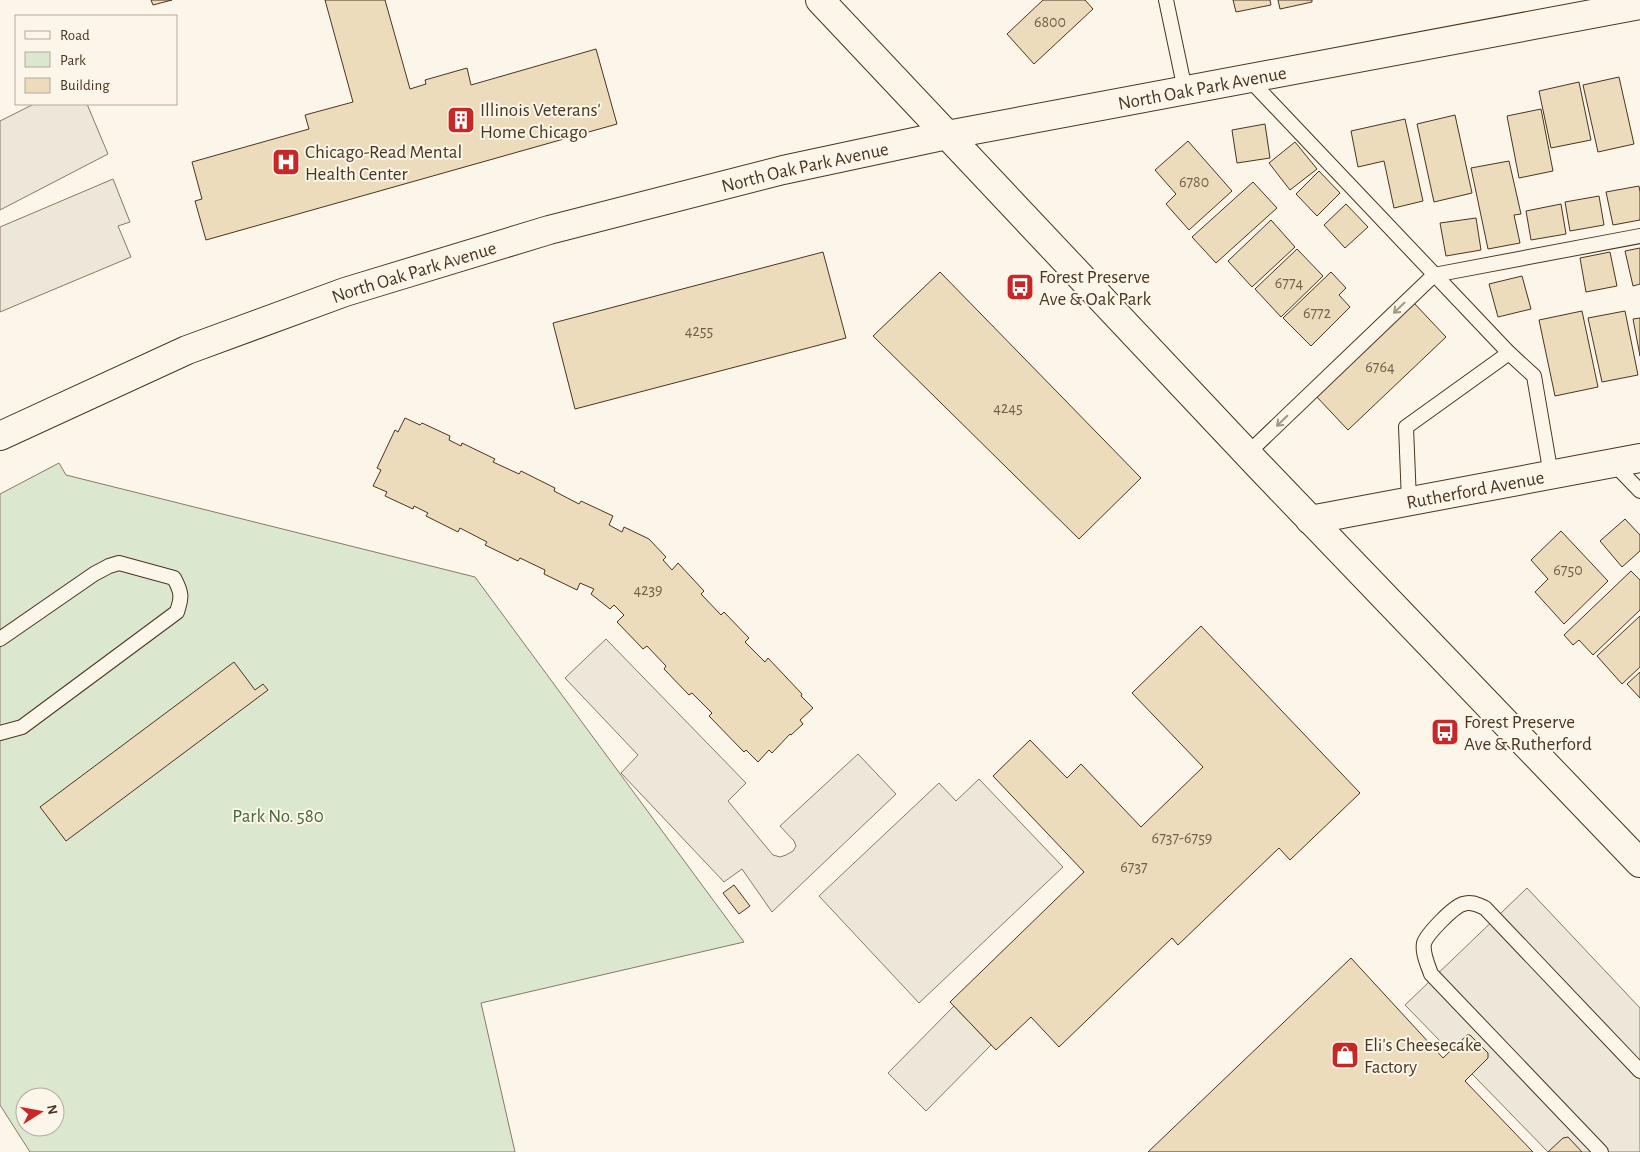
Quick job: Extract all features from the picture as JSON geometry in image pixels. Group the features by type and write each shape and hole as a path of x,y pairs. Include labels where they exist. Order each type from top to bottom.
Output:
{"street":[{"path":"820,0 1247,454 1640,863"},
{"name":"North Oak Park Avenue","path":"0,436 187,350 345,292 549,230 783,170 947,135 1640,5"},
{"name":"Rutherford Avenue","path":"1310,520 1640,458"}],"lane":[{"path":"1166,0 1185,90"},
{"path":"1248,78 1509,353 1534,376 1551,475"},
{"path":"1247,454 1434,274 1640,236"},
{"path":"1409,501 1406,427 1509,353"},
{"path":"1613,463 1640,491"},
{"path":"0,639 94,574 109,566 119,564 174,578 180,588 182,598 177,612 22,727 0,733"},
{"path":"1601,1152 1431,974 1425,958 1424,943 1435,927 1463,904 1474,904 1485,908 1640,1071"}],"green space":[{"name":"Park No. 580","path":"59,463 66,475 475,577 744,942 481,1003 515,1152 30,1152 20,1137 65,1137 65,1087 15,1087 15,1128 0,1105 0,494"}],"shaded area":[{"path":"32,105 87,105 108,154 0,210 0,121"},
{"path":"113,179 130,222 118,226 131,257 0,312 0,227"},
{"path":"606,639 746,783 728,801 773,855 780,857 786,855 793,851 796,846 794,841 780,826 858,754 896,794 772,912 742,869 724,882 621,773 638,755 565,678"},
{"path":"979,779 1063,867 919,1003 819,896 939,783 956,801"},
{"path":"1527,888 1640,1008 1640,1152 1548,1152 1405,1005"},
{"path":"954,1006 991,1045 926,1111 888,1073"}],"building":[{"path":"151,0 172,0 153,5"},
{"name":"Illinois Veterans' Home Chicago","path":"325,0 385,0 410,89 426,84 425,80 467,68 471,85 596,49 617,124 206,240 195,201 202,199 192,162 309,129 305,115 353,102"},
{"path":"1043,0 1085,0 1093,9 1034,64 1007,34"},
{"path":"1233,0 1270,0 1271,5 1236,12"},
{"path":"1278,0 1312,0 1312,2 1280,9"},
{"path":"1619,77 1634,144 1598,152 1583,85"},
{"path":"1579,82 1591,140 1551,148 1539,91"},
{"path":"1541,109 1553,171 1519,178 1507,116"},
{"path":"1455,115 1472,193 1434,202 1417,124"},
{"path":"1405,119 1423,201 1394,208 1384,161 1358,167 1351,131"},
{"path":"1265,124 1270,158 1237,163 1232,130"},
{"path":"1188,141 1232,191 1189,230 1166,204 1176,194 1155,170"},
{"path":"1295,142 1317,169 1290,190 1269,163"},
{"path":"1509,161 1521,214 1514,215 1520,243 1488,249 1471,168"},
{"path":"1319,171 1340,193 1317,216 1296,194"},
{"path":"1253,182 1277,208 1216,263 1192,237"},
{"path":"1639,186 1640,220 1613,225 1606,192"},
{"path":"1599,196 1604,225 1570,231 1565,202"},
{"path":"1346,204 1368,227 1345,248 1324,225"},
{"path":"1561,204 1566,234 1531,240 1526,211"},
{"path":"1476,218 1481,250 1446,256 1440,223"},
{"path":"1271,220 1295,247 1252,287 1228,261"},
{"path":"1640,248 1640,284 1633,286 1625,251"},
{"path":"1297,249 1323,276 1281,317 1255,289"},
{"path":"823,252 846,338 575,409 553,323"},
{"path":"1610,252 1617,286 1586,292 1580,258"},
{"path":"940,272 1141,478 1079,539 873,336"},
{"path":"1331,272 1346,288 1339,295 1350,307 1311,346 1283,318"},
{"path":"1522,276 1531,309 1498,317 1489,284"},
{"path":"1413,302 1446,337 1348,430 1315,395"},
{"path":"1582,311 1598,387 1555,396 1539,320"},
{"path":"1625,311 1638,375 1602,382 1588,318"},
{"path":"1640,318 1640,356 1633,319"},
{"path":"405,418 420,425 422,423 450,436 449,440 461,446 462,443 495,459 493,462 519,474 521,471 555,488 554,491 579,504 581,501 613,516 609,525 622,532 624,527 649,539 666,557 663,560 672,570 678,563 704,591 701,594 721,615 724,612 749,638 745,642 765,662 768,658 802,694 801,696 813,708 800,720 803,724 790,734 772,753 769,750 758,762 746,750 744,752 709,716 712,713 692,693 689,695 664,669 666,666 647,646 643,649 617,622 624,615 614,605 610,609 591,594 594,589 580,583 577,590 544,574 545,570 520,558 518,561 485,545 487,542 460,528 458,532 426,516 428,513 414,506 413,509 385,496 387,492 373,486 381,470 377,468 395,430 398,432"},
{"path":"1625,519 1640,535 1640,551 1622,567 1600,541"},
{"path":"1561,531 1608,581 1564,624 1535,592 1548,579 1531,560"},
{"path":"1631,571 1640,580 1640,610 1593,655 1579,640 1573,645 1564,635"},
{"path":"1640,616 1640,667 1622,684 1597,656"},
{"path":"1201,626 1360,793 1290,860 1279,848 1178,945 1172,938 1059,1047 1031,1017 996,1050 950,1002 1084,872 993,776 1030,740 1067,778 1081,764 1141,827 1203,767 1132,693"},
{"path":"234,662 255,690 263,684 268,690 66,841 40,807"},
{"path":"1640,672 1640,698 1627,684"},
{"path":"734,885 750,906 739,914 723,893"},
{"name":"Eli's Cheesecake Factory","path":"1351,958 1443,1058 1467,1035 1470,1035 1488,1053 1488,1058 1465,1081 1533,1152 1148,1152"},
{"path":"1568,1137 1582,1152 1548,1152 1563,1138"}],"place":[{"name":"Illinois Veterans' Home Chicago","path":"461,120"},
{"name":"Chicago-Read Mental Health Center","path":"286,162"},
{"name":"Forest Preserve Ave & Oak Park","path":"1020,287"},
{"name":"Forest Preserve Ave & Rutherford","path":"1445,732"},
{"name":"Eli's Cheesecake Factory","path":"1345,1055"}]}
